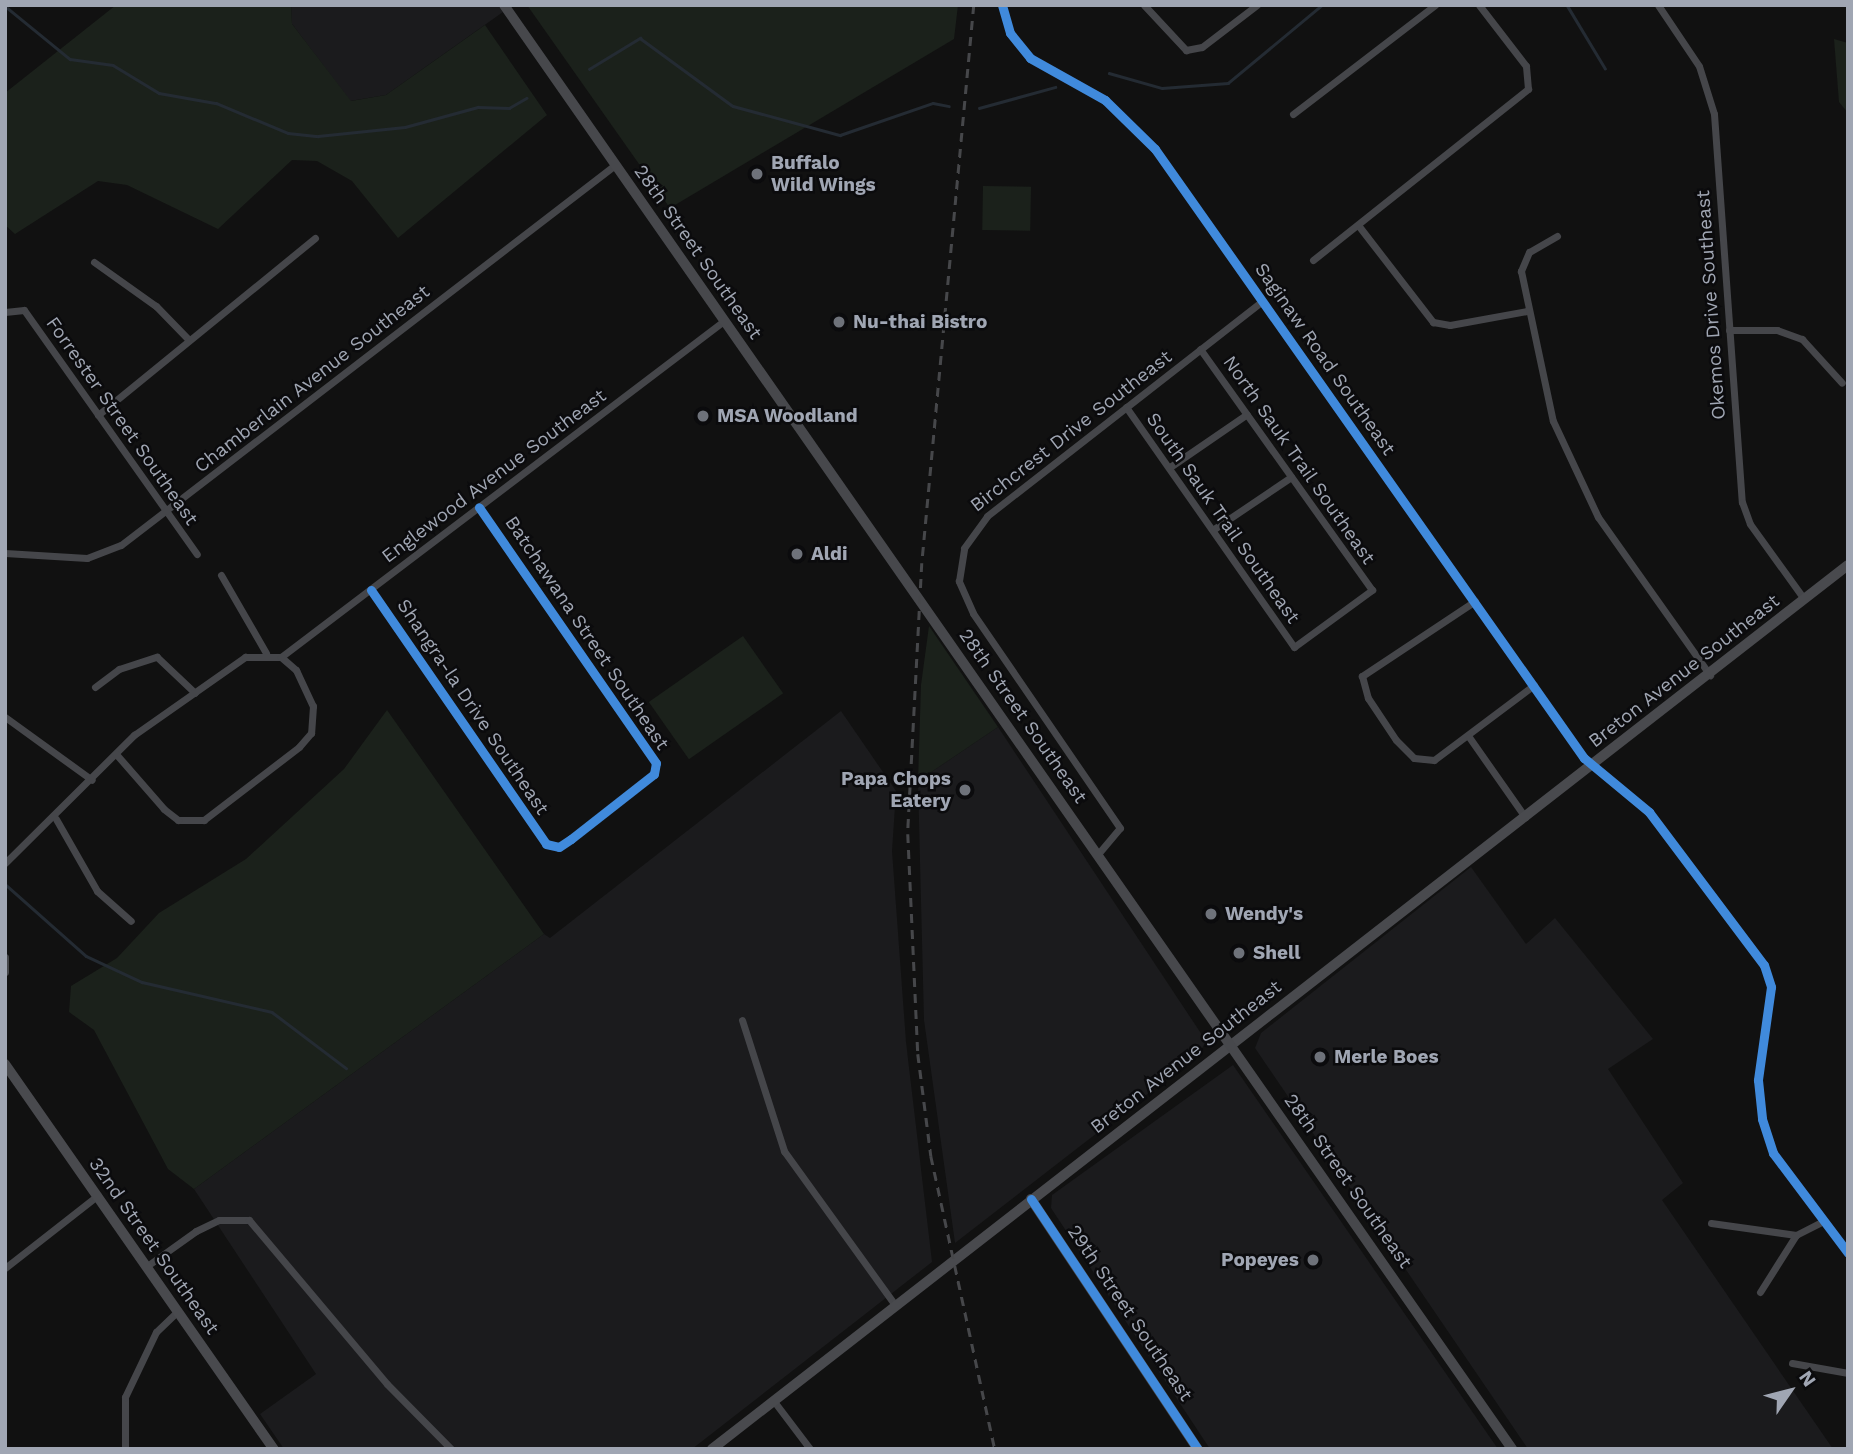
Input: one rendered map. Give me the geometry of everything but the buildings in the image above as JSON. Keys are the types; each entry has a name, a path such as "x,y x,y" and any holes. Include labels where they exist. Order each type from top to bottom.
{"main road":[{"name":"28th Street Southeast","path":"503,5 1231,1043 1512,1449"},
{"name":"Breton Avenue Southeast","path":"712,1449 1848,565"},
{"name":"32nd Street Southeast","path":"5,1063 274,1449"},
{"name":"29th Street Southeast","path":"1031,1199 1198,1449"}],"street":[{"name":"Saginaw Road Southeast","path":"1002,5 1010,33 1030,58 1105,100 1149,141 1592,766 1649,812 1764,965 1771,987 1758,1080 1762,1119 1773,1153 1848,1253"},
{"path":"1144,5 1186,50 1202,47 1256,5"},
{"path":"1293,114 1435,5"},
{"path":"1313,260 1528,89 1526,66 1479,5"},
{"name":"Okemos Drive Southeast","path":"1658,5 1699,66 1714,114 1742,502 1750,524 1804,599"},
{"name":"Chamberlain Avenue Southeast","path":"5,553 87,558 121,545 615,165"},
{"path":"1358,225 1433,322 1450,325 1527,311"},
{"path":"1558,236 1523,260 1527,311 1549,408 1580,486 1710,675"},
{"path":"98,415 188,339 315,239"},
{"path":"94,262 156,306 188,339"},
{"name":"Birchcrest Drive Southeast","path":"1098,854 1121,828 973,613 959,570 977,526 1262,301"},
{"name":"Forrester Street Southeast","path":"5,313 19,307 197,554"},
{"name":"Englewood Avenue Southeast","path":"281,657 725,320"},
{"path":"1729,330 1777,330 1802,339 1842,383"},
{"name":"North Sauk Trail Southeast","path":"1200,349 1371,590 1294,647"},
{"name":"South Sauk Trail Southeast","path":"1126,407 1294,647"},
{"path":"1170,467 1247,414"},
{"path":"1213,529 1290,477"},
{"name":"Batchawana Street Southeast","path":"479,507 652,755 655,769 647,779 571,839 559,847 546,844"},
{"path":"221,575 265,653"},
{"name":"Shangra-la Drive Southeast","path":"371,590 546,844"},
{"path":"1475,601 1362,676 1363,690 1404,751 1425,762 1469,737 1534,685"},
{"path":"7,860 56,819 116,754 245,657 265,653 281,657 307,689 311,733 204,820 178,820 164,809 116,754"},
{"path":"95,687 119,669 157,657 195,692"},
{"path":"5,717 92,780"},
{"path":"1469,737 1525,817"},
{"path":"56,819 97,891 131,920"},
{"path":"5,957 5,972"},
{"path":"742,1020 784,1150 895,1305"},
{"path":"5,1268 98,1195"},
{"path":"147,1266 196,1231 219,1220 249,1220 387,1384 451,1449"},
{"path":"1760,1292 1796,1236 1823,1221"},
{"path":"1711,1223 1796,1236"},
{"path":"125,1449 125,1397 156,1332 178,1311"},
{"path":"1792,1363 1848,1373"},
{"path":"773,1400 810,1449"}],"shaded area":[{"path":"116,5 291,5 292,24 351,101 386,95 485,25 547,115 398,238 352,181 317,161 292,160 218,229 127,185 98,181 15,234 5,225 5,93"},
{"path":"291,5 498,5 503,12 386,95 350,101 292,24"},
{"path":"527,5 958,5 954,39 670,208"},
{"path":"1834,39 1848,43 1848,113 1839,102"},
{"path":"983,186 1031,187 1030,231 982,230"},
{"path":"929,626 998,727 918,781 921,685"},
{"path":"743,636 783,693 689,759 649,702"},
{"path":"387,710 544,934 194,1189 168,1169 94,1030 69,1012 71,986 117,958 159,913 246,859 344,769"},
{"path":"841,711 896,791 892,851 906,1042 932,1262 692,1449 284,1449 260,1414 316,1374 194,1189 544,934 550,938"},
{"path":"998,727 1206,1041 1199,1054 955,1243 924,1020 918,781"},
{"path":"1471,867 1526,944 1555,918 1653,1039 1608,1069 1683,1183 1662,1200 1833,1449 1528,1449 1255,1048 1261,1033"},
{"path":"1233,1065 1498,1449 1210,1449 1051,1208 1052,1195"}],"waterway":[{"path":"1109,73 1162,88 1228,83 1322,5"},
{"path":"1567,5 1605,68"},
{"path":"5,6 70,59 113,65 159,93 216,103 288,133 318,136 405,127 478,107 509,108 526,98"},
{"path":"589,69 640,38 733,106 840,135 933,103 949,106"},
{"path":"979,108 1055,87"},
{"path":"5,884 86,956 142,982 272,1012 346,1068"}],"railway":[{"path":"974,5 922,563 908,834 918,1054 931,1156 995,1449"}],"cycle path":[{"path":"1002,5 1010,33 1030,58 1105,100 1155,149 1584,758 1649,812 1764,965 1771,987 1758,1080 1762,1119 1773,1153 1848,1253"},
{"path":"371,590 546,844 559,847 571,839 654,774 656,763 479,507"},
{"path":"1031,1199 1198,1449"}],"place":[{"name":"Buffalo Wild Wings","path":"757,174"},
{"name":"Nu-thai Bistro","path":"839,322"},
{"name":"MSA Woodland","path":"703,416"},
{"name":"Aldi","path":"797,554"},
{"name":"Papa Chops Eatery","path":"965,790"},
{"name":"Wendy's","path":"1211,914"},
{"name":"Shell","path":"1239,953"},
{"name":"Merle Boes","path":"1320,1057"},
{"name":"Popeyes","path":"1313,1260"}]}
